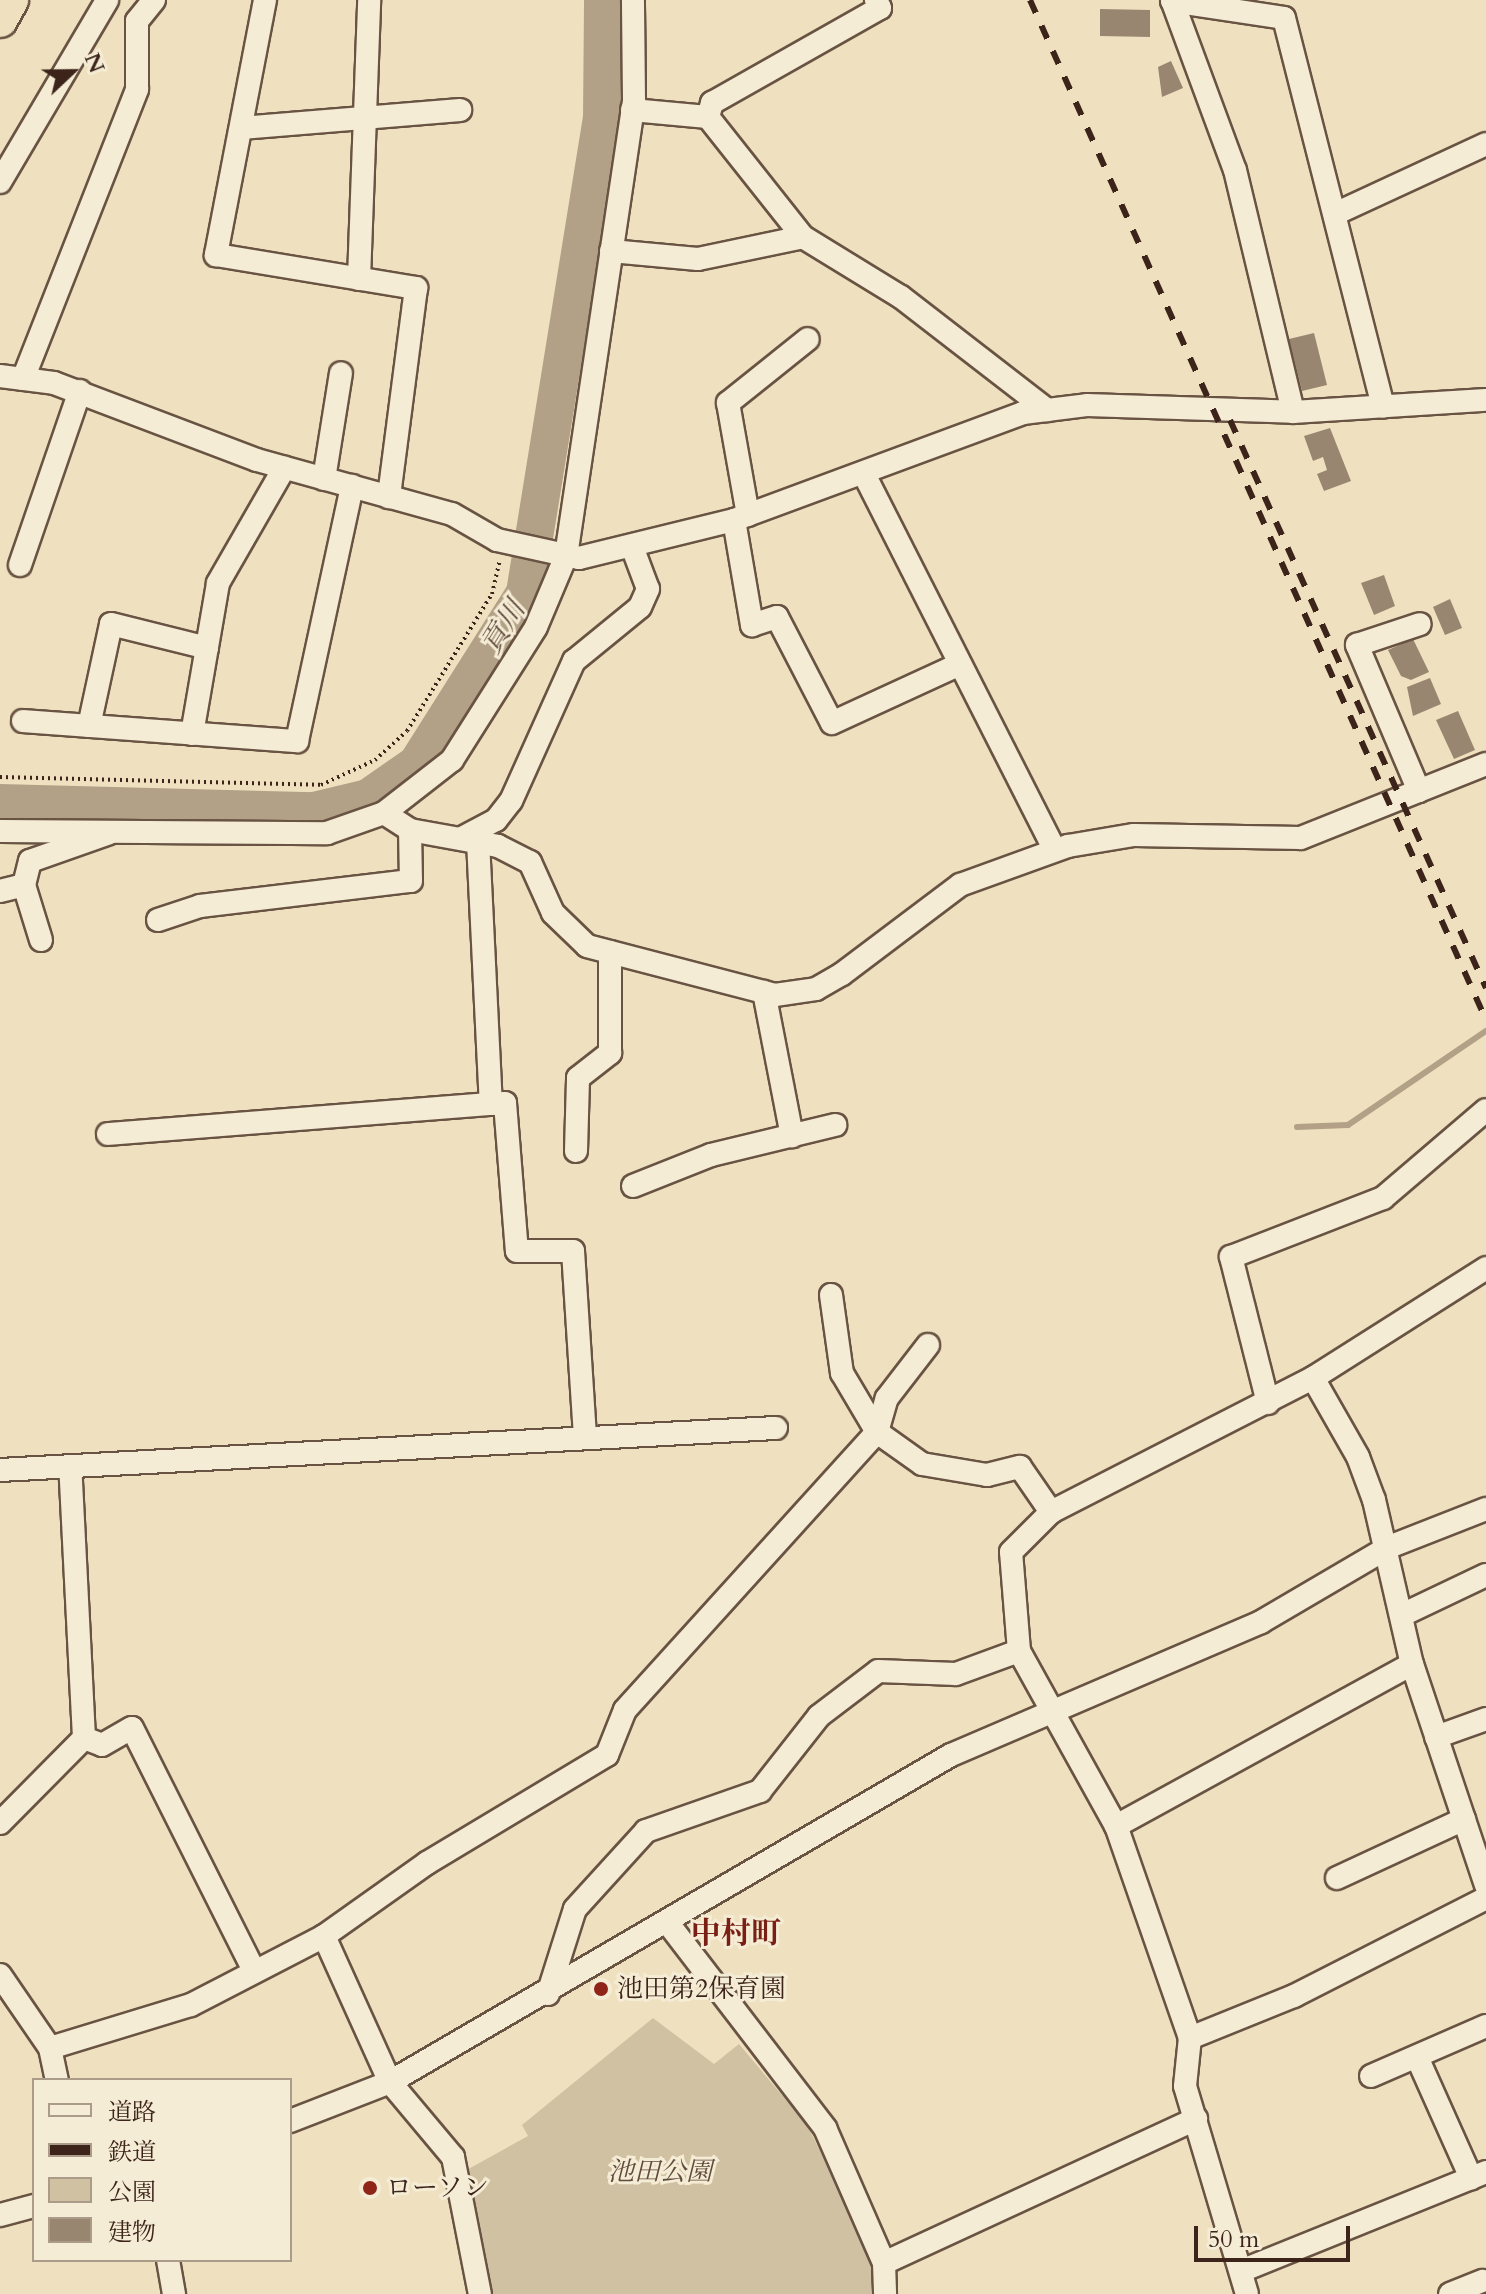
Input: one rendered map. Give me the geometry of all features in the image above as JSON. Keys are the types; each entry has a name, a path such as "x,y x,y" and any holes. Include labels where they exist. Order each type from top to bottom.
{"highway":[{"path":"0,20 11,0"}],"street":[{"path":"0,182 107,0"},
{"path":"23,379 137,89 137,21 154,0"},
{"path":"265,0 216,255 416,288 389,497"},
{"path":"359,279 369,0"},
{"path":"0,831 119,829 327,833 384,813 452,760 497,698 561,555 632,110 633,0"},
{"path":"708,117 712,103 880,8 876,0"},
{"path":"1293,412 1235,170 1172,0 1284,18 1337,213 1383,407"},
{"path":"241,128 365,114 460,110"},
{"path":"632,110 708,117 803,237 901,297 1047,410"},
{"path":"1337,213 1486,144"},
{"path":"611,251 698,259 803,237"},
{"path":"808,339 728,403 752,625 777,617 832,723 956,666"},
{"path":"324,479 341,373"},
{"path":"0,376 80,391 284,468 389,497 521,546 561,555 633,549 741,517 865,476 972,429 1047,410 1211,405 1293,412 1486,400"},
{"path":"20,565 80,391"},
{"path":"192,734 218,583 284,468"},
{"path":"865,476 956,666 1055,850"},
{"path":"23,721 297,741 352,486"},
{"path":"470,840 496,820 511,801 574,661 640,607 648,589 633,549"},
{"path":"89,726 111,624 207,648"},
{"path":"1419,791 1357,645 1420,624"},
{"path":"384,813 410,830 470,840 530,862 565,929 610,952 764,992 816,989 960,885 1055,850 1134,835 1301,838 1486,764"},
{"path":"41,940 24,885 30,861 119,829"},
{"path":"158,920 200,906 411,881 410,830"},
{"path":"470,840 491,1104"},
{"path":"0,891 24,885"},
{"path":"576,1151 578,1078 610,1053 610,952"},
{"path":"764,992 792,1136"},
{"path":"108,1134 505,1103 517,1251 573,1251 585,1438"},
{"path":"1268,1403 1231,1257 1383,1198 1486,1110"},
{"path":"633,1186 711,1155 835,1125"},
{"path":"1247,2294 1185,2086 1190,2038 1116,1826 1050,1713 1019,1651 1011,1552 1051,1512 1313,1378 1486,1268"},
{"path":"831,1295 842,1373 877,1432 922,1464 987,1475 1020,1467 1051,1512"},
{"path":"50,2048 191,2005 324,1936 427,1863 607,1755 625,1710 877,1432 887,1398 928,1345"},
{"path":"1313,1378 1358,1457 1389,1547 1412,1664 1486,1885"},
{"path":"0,1470 776,1428"},
{"path":"0,1823 84,1738 70,1466"},
{"path":"292,2120 390,2082 548,1994 951,1755 1261,1622 1389,1547 1486,1509"},
{"path":"1402,1615 1486,1575"},
{"path":"548,1994 575,1909 608,1865 646,1831 760,1791 819,1716 878,1671 956,1674 1019,1651"},
{"path":"1116,1826 1412,1664"},
{"path":"1436,1737 1486,1719"},
{"path":"84,1738 102,1745 132,1728 254,1971"},
{"path":"1337,1878 1464,1819"},
{"path":"1190,2038 1294,1996 1486,1898"},
{"path":"667,1922 825,2128 884,2263 885,2294"},
{"path":"324,1936 390,2082 453,2157 480,2294"},
{"path":"0,1975 50,2048 57,2078"},
{"path":"1371,2076 1486,2026"},
{"path":"1241,2271 1478,2175 1417,2057"},
{"path":"884,2263 1196,2119"},
{"path":"0,2215 32,2207"},
{"path":"168,2262 174,2294"},
{"path":"1450,2294 1482,2281"}],"green space":[{"name":"池田公園","path":"653,2018 714,2064 739,2044 807,2125 877,2265 877,2294 487,2294 485,2250 463,2172 528,2136 522,2125"}],"building":[{"path":"1100,9 1150,10 1150,37 1100,36"},
{"path":"1171,61 1183,88 1162,97 1158,67"},
{"path":"1314,333 1327,385 1302,391 1289,339"},
{"path":"1330,428 1351,481 1324,491 1317,474 1327,470 1323,457 1313,461 1304,436"},
{"path":"1384,575 1395,606 1374,615 1361,583"},
{"path":"1450,599 1462,628 1445,635 1433,607"},
{"path":"1413,639 1429,672 1411,680 1401,676 1388,650"},
{"path":"1430,678 1441,704 1413,716 1407,687"},
{"path":"1458,711 1475,750 1454,759 1436,720"}],"waterway":[{"name":"貢川","path":"0,803 314,811 368,798 417,764 525,593 602,119 603,0"},
{"path":"1297,1127 1348,1125 1486,1031"}],"railway":[{"path":"1030,0 1486,1020"},
{"path":"1230,420 1486,988"}],"place":[{"name":"池田第2保育園","path":"601,1989"},
{"name":"ローソン","path":"370,2188"}],"district":[{"name":"中村町","path":"736,1934"}]}
